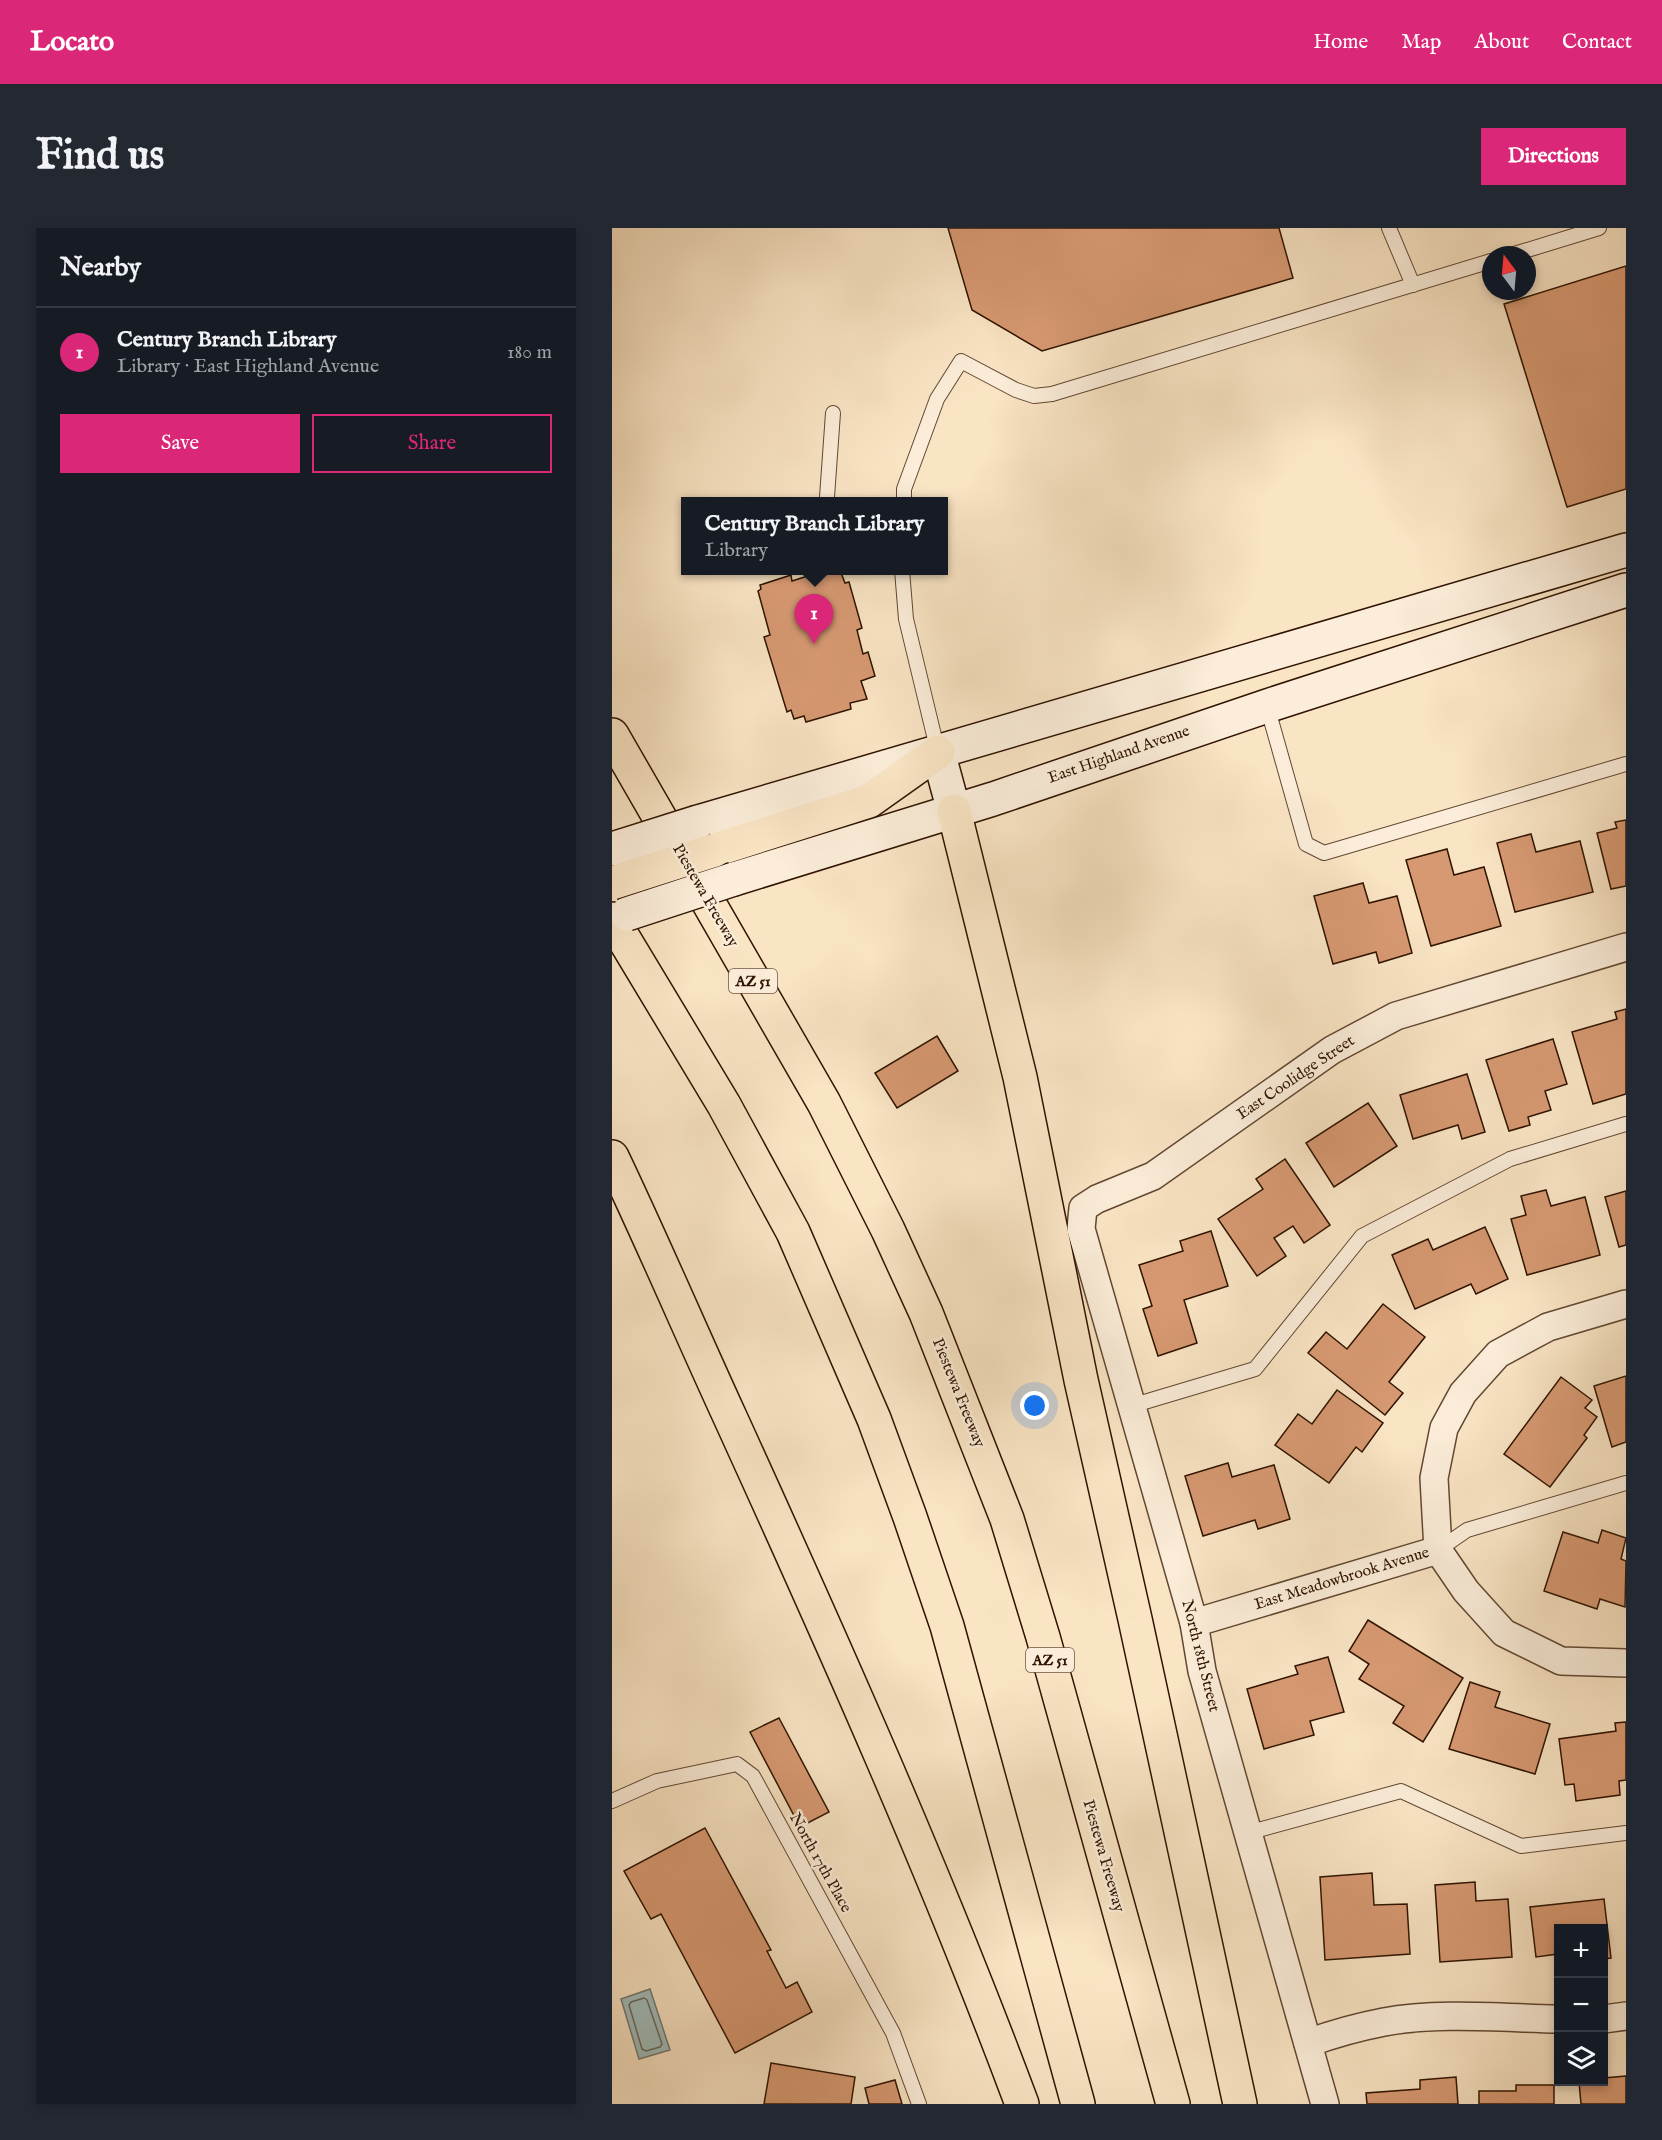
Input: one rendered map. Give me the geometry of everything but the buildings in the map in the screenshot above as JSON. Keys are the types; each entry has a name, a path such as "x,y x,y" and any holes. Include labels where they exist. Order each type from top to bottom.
{"highway":[{"name":"Piestewa Freeway","path":"612,735 824,1103 888,1230 926,1313 1014,1540 1173,2104"},
{"path":"612,883 868,801 938,752"},
{"path":"954,811 1020,1077 1081,1380 1240,2104"},
{"path":"612,919 724,1105 793,1232 874,1419 947,1626 1078,2104"},
{"path":"612,1157 864,1718 936,1888 1022,2104"}],"main road":[{"path":"612,849 1291,646 1626,550"},
{"name":"East Highland Avenue","path":"612,919 954,811 1267,706 1626,590"},
{"path":"938,752 954,811"}],"street":[{"name":"East Coolidge Street","path":"1083,1208 1097,1199 1153,1176 1332,1050 1396,1016 1626,947"},
{"name":"North 18th Street","path":"1083,1208 1081,1229 1194,1623 1202,1671 1325,2104"},
{"path":"1438,1550 1434,1478 1444,1428 1463,1393 1498,1354 1548,1327 1626,1304"},
{"name":"East Meadowbrook Avenue","path":"1194,1623 1438,1550 1466,1591 1504,1632 1561,1661 1626,1663"},
{"path":"1608,2018 1626,2016"},
{"path":"1308,2043 1336,2033 1385,2022 1431,2018 1554,2019"}],"lane":[{"path":"1389,228 1413,285"},
{"path":"1536,247 1599,228"},
{"path":"904,497 904,489 937,399 960,361 1016,390 1034,396 1052,394 1482,264"},
{"path":"827,497 833,413"},
{"path":"902,575 906,619 938,752"},
{"path":"1267,706 1306,844 1324,853 1626,764"},
{"path":"1131,1406 1255,1369 1362,1236 1510,1159 1626,1124"},
{"path":"1438,1550 1467,1530 1626,1484"},
{"name":"North 17th Place","path":"612,1801 657,1781 737,1764 753,1776 893,2033 919,2104"},
{"path":"1247,1833 1401,1791 1521,1846 1626,1833"}],"water":[{"path":"650,1989 670,2050 639,2059 621,1999"}],"place":[{"name":"Century Branch Library","path":"814,644"}]}
